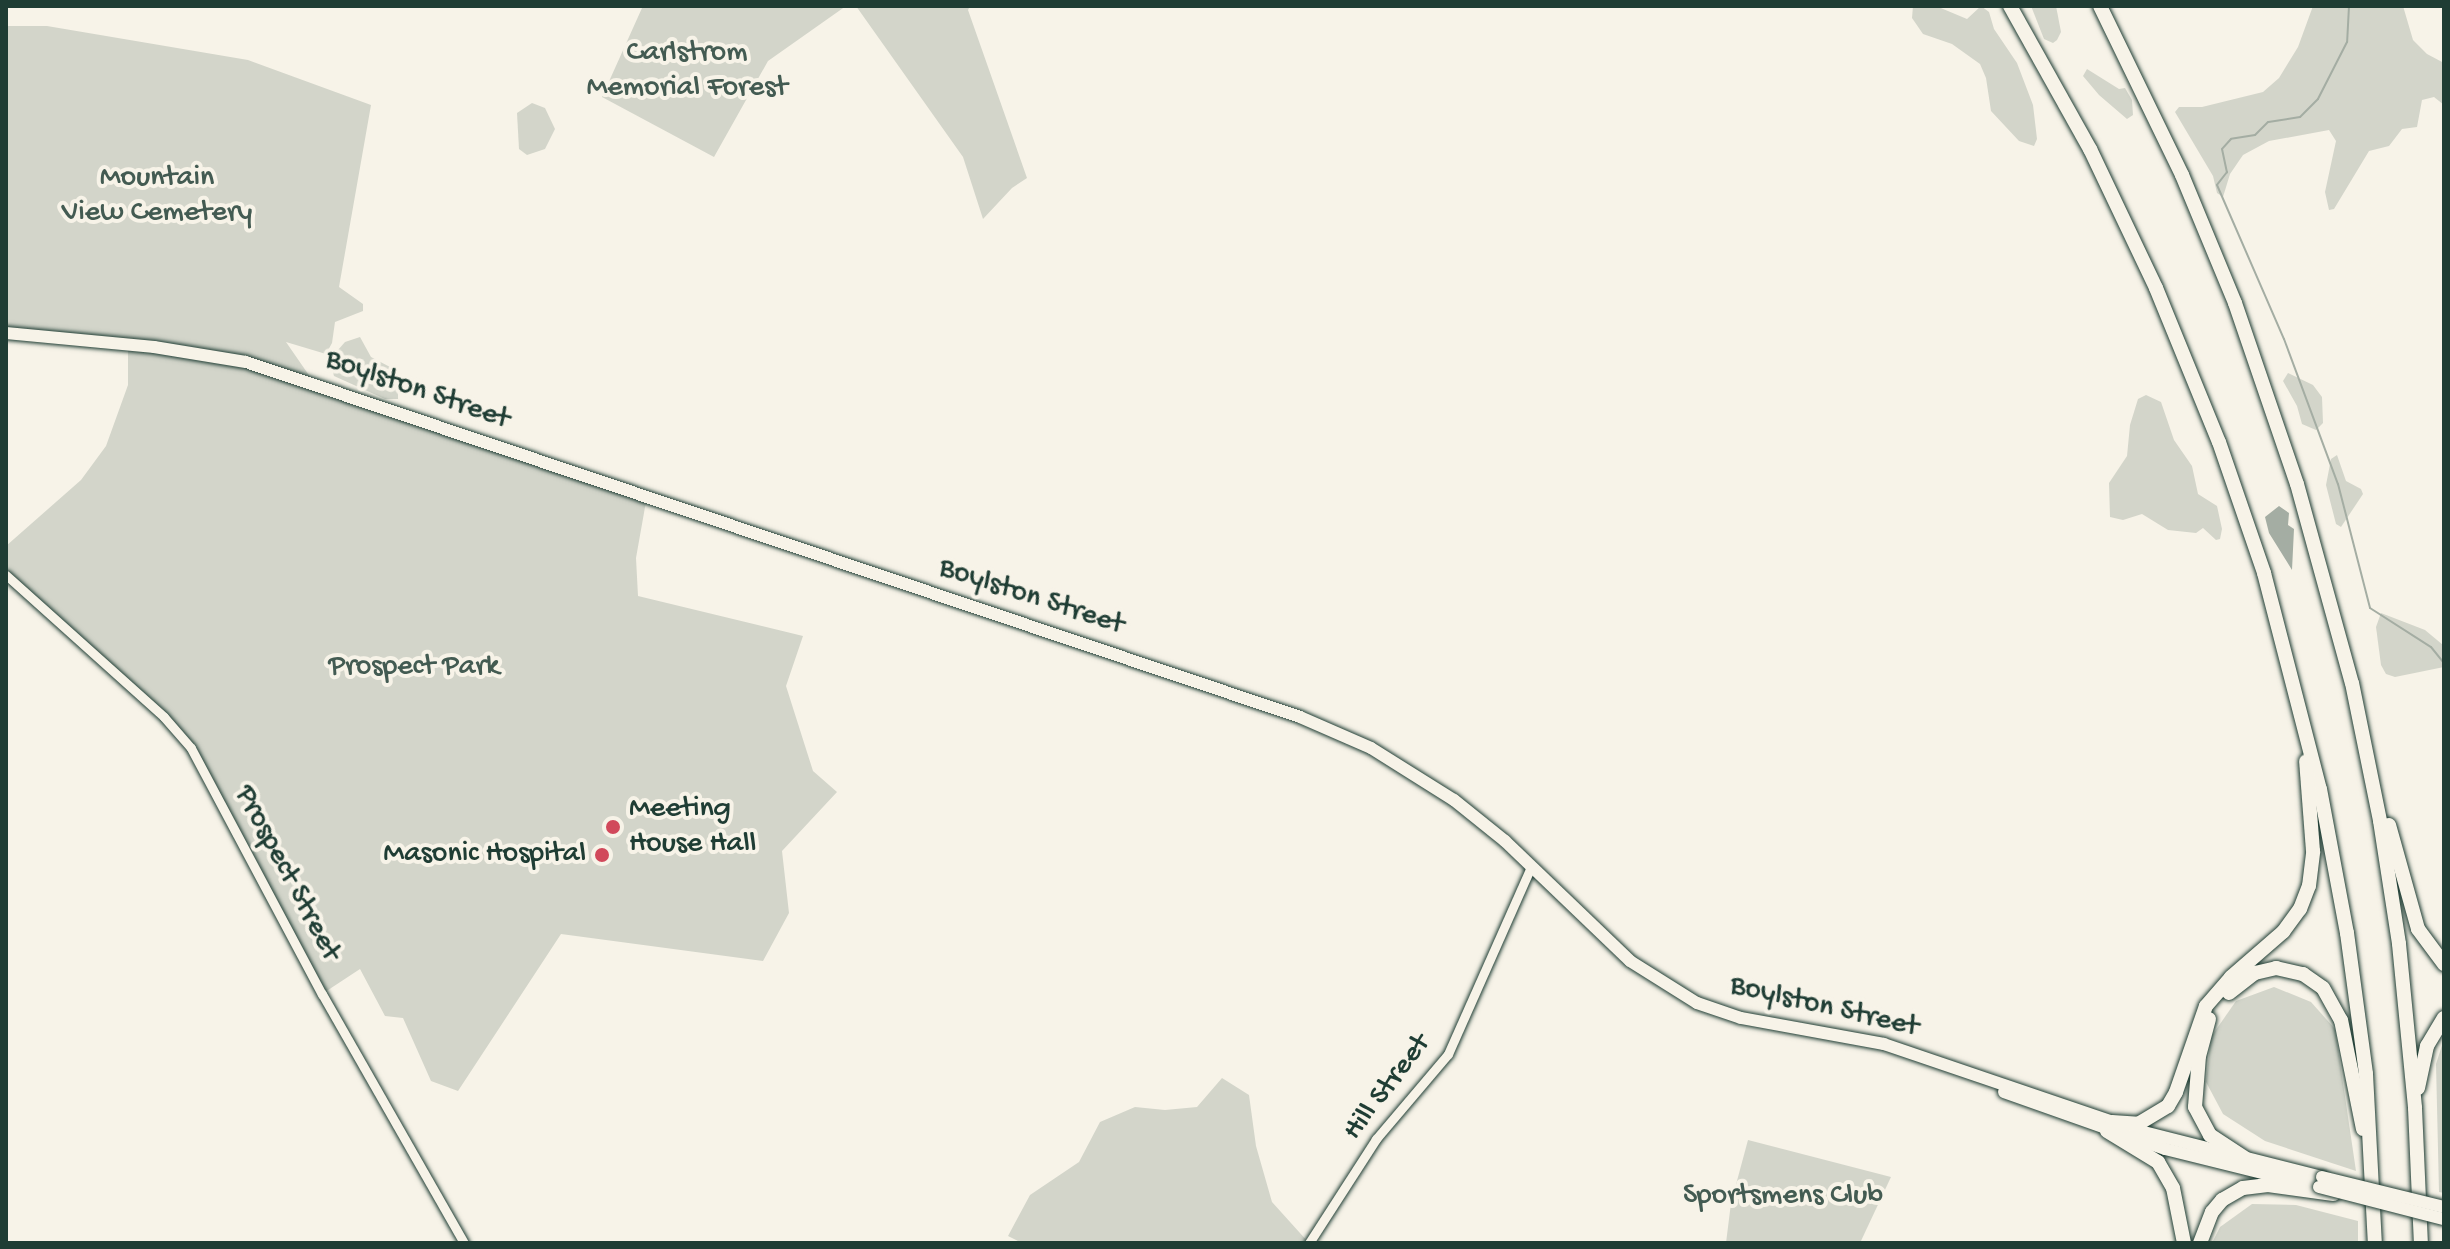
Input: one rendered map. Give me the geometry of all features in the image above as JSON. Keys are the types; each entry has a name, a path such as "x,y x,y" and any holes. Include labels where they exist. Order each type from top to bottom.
{"highway":[{"path":"2010,6 2113,196 2193,374 2252,535 2299,701 2326,817 2347,933 2366,1074 2374,1243"},
{"path":"2100,6 2187,187 2256,360 2312,532 2413,915 2424,939 2444,964"},
{"path":"2110,1126 2133,1126 2151,1119 2168,1106 2176,1092 2206,1006 2231,977 2283,932 2304,901 2313,851 2299,701"},
{"path":"2361,723 2392,896 2415,1108 2423,1243"},
{"path":"2245,1158 2210,1135 2197,1114 2194,1097 2200,1047 2210,1017 2233,988 2255,973 2284,968 2317,983 2337,1009 2373,1178"},
{"path":"2415,1108 2423,1058 2434,1030 2444,1018"},
{"path":"2110,1126 2158,1162 2173,1188 2184,1243"},
{"path":"2200,1243 2212,1212 2236,1190 2268,1185 2319,1185 2350,1195"}],"main road":[{"name":"Boylston Street","path":"6,333 154,347 246,362 1292,714 1366,745 1416,774 1471,813 1634,964 1697,1003 1741,1018 1879,1043 1961,1072 2025,1101 2319,1185 2444,1207"},
{"name":"Boylston Street","path":"2110,1126 2245,1158 2319,1185"},
{"path":"2350,1195 2444,1219"}],"street":[{"name":"Prospect Street","path":"6,575 164,717 191,748 322,994 464,1243"},
{"name":"Hill Street","path":"1309,1243 1376,1139 1448,1054 1531,867"}],"green space":[{"name":"Carlstrom Memorial Forest","path":"638,6 846,6 768,61 714,157 602,97 642,8"},
{"name":"Carlstrom Memorial Forest","path":"856,6 970,6 968,10 1027,178 1012,188 983,219 963,157"},
{"path":"1913,6 1936,6 1967,19 1981,6 1989,12 1994,29 2017,63 2033,105 2037,139 2034,146 2019,141 1991,111 1986,78 1980,64 1952,44 1923,34 1912,18"},
{"path":"2031,6 2056,6 2061,32 2053,43 2044,39"},
{"path":"2313,6 2403,6 2413,40 2427,54 2444,63 2444,105 2434,97 2422,100 2417,127 2402,129 2389,146 2369,151 2334,209 2329,210 2325,192 2336,141 2329,130 2269,141 2243,155 2230,174 2223,197 2217,193 2213,176 2175,112 2179,107 2202,107 2263,92 2279,78 2298,47"},
{"name":"Prospect Park","path":"6,26 47,26 248,60 371,105 339,287 363,304 363,311 335,322 332,343 326,354 286,342 315,384 647,496 636,558 638,596 803,636 786,686 813,771 837,792 782,851 789,913 763,961 561,934 458,1091 431,1081 403,1018 385,1016 360,969 322,994 191,748 6,575 6,546 81,480 106,446 128,385 128,345 6,333"},
{"path":"2087,69 2119,89 2125,88 2132,100 2133,115 2127,119 2099,95 2083,76"},
{"path":"532,103 545,108 555,129 545,149 527,155 519,149 517,113"},
{"path":"360,337 371,357 390,367 398,387 398,399 385,399 334,376 332,369 338,350 345,342"},
{"path":"2288,373 2313,385 2322,397 2323,423 2316,430 2302,424 2297,406 2283,381"},
{"path":"2146,395 2161,402 2174,440 2192,466 2198,494 2217,506 2222,529 2220,539 2216,540 2203,528 2196,533 2168,530 2142,514 2123,520 2110,517 2109,483 2127,456 2130,425 2138,399"},
{"path":"2337,455 2346,481 2361,489 2363,494 2341,527 2336,524 2326,485 2331,459"},
{"path":"2381,613 2425,630 2443,645 2444,667 2395,677 2386,674 2381,665 2376,627"},
{"path":"2274,987 2311,1002 2335,1029 2356,1171 2265,1141 2223,1114 2206,1082 2211,1037 2236,1001"},
{"path":"2444,1039 2444,1193 2439,1192 2436,1064"},
{"path":"1222,1078 1249,1095 1256,1146 1272,1202 1309,1243 1022,1243 1008,1236 1030,1195 1079,1162 1100,1122 1135,1107 1165,1110 1197,1107"},
{"name":"Sportsmens Club","path":"1748,1140 1891,1177 1860,1243 1726,1243 1731,1203"},
{"path":"2252,1204 2296,1205 2358,1221 2358,1243 2212,1243 2220,1227"}],"shaded area":[{"path":"2279,506 2289,513 2288,525 2294,529 2292,570 2269,533 2265,517"}],"waterway":[{"path":"2349,6 2347,42 2318,99 2300,117 2268,122 2255,135 2231,139 2222,149 2227,172 2217,185 2284,339 2338,484 2370,608 2431,647 2444,663"}],"place":[{"name":"Meeting House Hall","path":"613,827"},
{"name":"Masonic Hospital","path":"602,855"}],"park label":[{"name":"Mountain View Cemetery","path":"157,196"}]}
